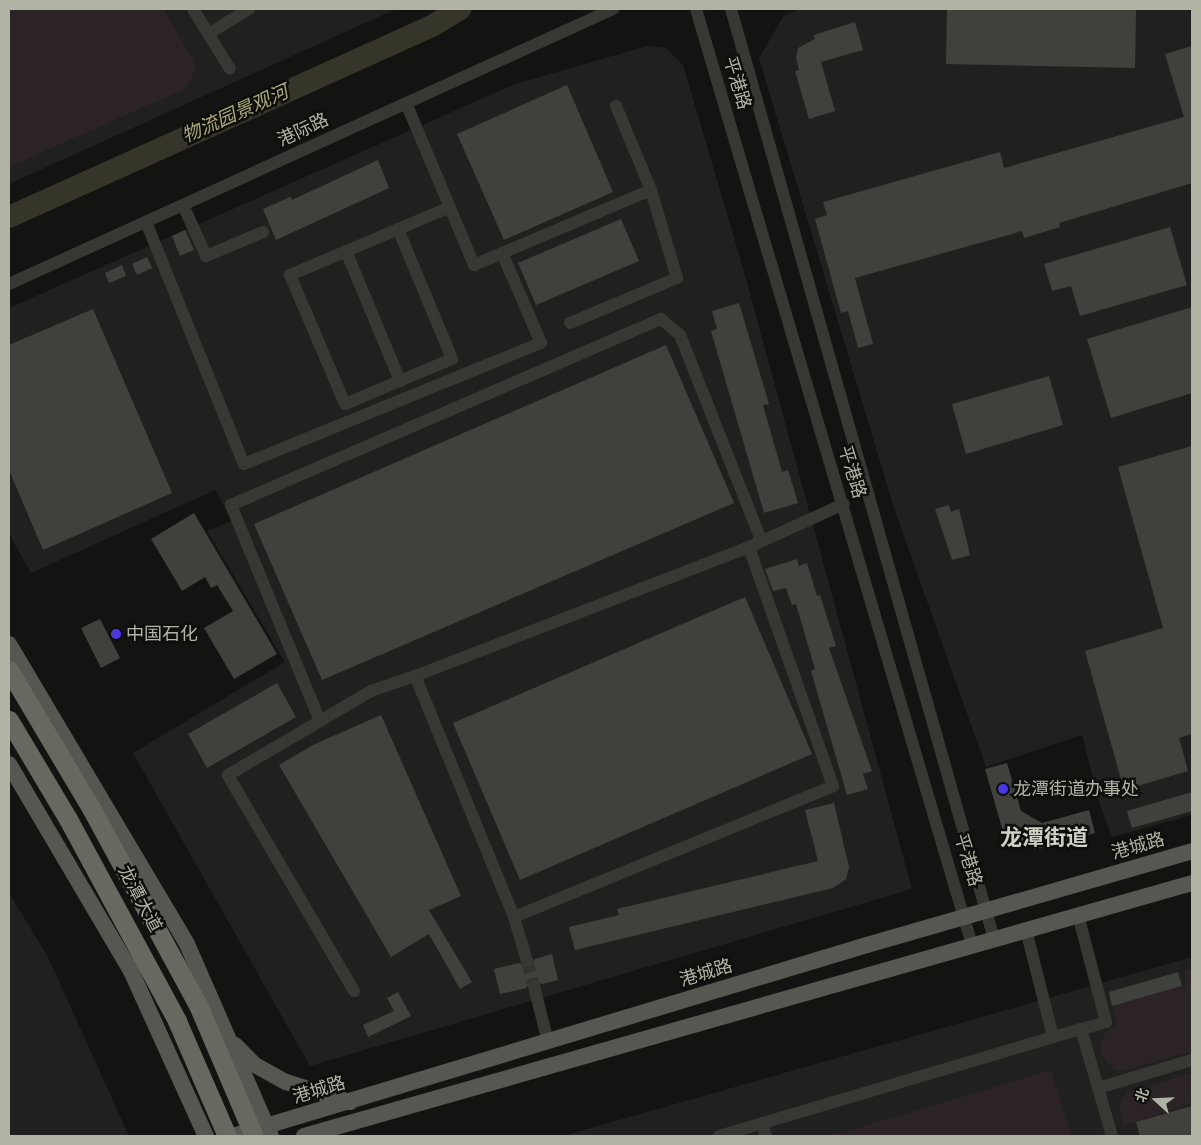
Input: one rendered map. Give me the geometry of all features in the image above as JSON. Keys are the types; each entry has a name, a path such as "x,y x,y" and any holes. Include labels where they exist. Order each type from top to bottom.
{"highway":[{"name":"龙潭大道","path":"9,670 91,808 198,1005 264,1133"},
{"name":"龙潭大道","path":"9,720 68,819 177,1021 227,1136"}],"main road":[{"path":"9,644 187,944 228,1038 264,1133"},
{"path":"9,764 131,971 206,1136"},
{"name":"港城路","path":"233,1136 264,1133 350,1102 966,916 1192,851"},
{"path":"304,1136 1192,883"},
{"path":"228,1038 255,1065 286,1082 350,1102"},
{"path":"349,1136 358,1121"}],"street":[{"path":"193,9 230,69"},
{"path":"208,34 249,9"},
{"name":"港际路","path":"9,284 613,9"},
{"name":"平港路","path":"696,9 966,916 972,945"},
{"name":"平港路","path":"731,9 988,910 994,939"},
{"path":"406,103 474,265 651,190"},
{"path":"570,324 677,278 651,190 616,106"},
{"path":"182,205 206,256 263,232"},
{"path":"398,229 452,359 345,404 290,275 346,251 398,229 450,207"},
{"path":"146,222 244,464 541,342 502,253"},
{"path":"346,251 400,381"},
{"path":"320,721 231,505 661,319 680,335 755,543 832,786 514,917"},
{"path":"354,991 228,774 371,692 755,543 844,504"},
{"path":"415,676 514,917 527,960"},
{"path":"719,1136 1106,1022 1078,915"},
{"path":"1026,930 1053,1038"},
{"path":"534,986 548,1042"},
{"path":"1081,1029 1112,1136"},
{"path":"1098,1088 1192,1060"},
{"path":"762,1123 766,1136"}],"shaded area":[{"path":"9,9 396,9 9,184"},
{"path":"9,9 163,9 193,60 195,71 187,88 9,167"},
{"path":"798,9 1192,9 1192,815 1112,837 1100,805 1082,735 986,767 894,508 759,58 783,17"},
{"path":"647,46 666,48 683,65 743,268 912,889 310,1066 133,753 285,662 207,531 232,521 215,490 31,573 9,533 9,308 515,84"},
{"path":"9,893 48,957 129,1136 9,1136"},
{"path":"1192,957 1192,1136 563,1136"},
{"path":"1192,969 1192,1051 1125,1070 1116,1070 1107,1063 1101,1054 1100,1043 1108,1029 1118,1026 1112,1006 1187,985 1184,972"},
{"path":"1051,1070 1072,1136 831,1136"},
{"path":"1192,1073 1192,1103 1123,1126 1119,1107 1127,1092"}],"building":[{"path":"947,9 1136,9 1135,68 946,64"},
{"path":"855,22 863,50 821,62 835,111 809,119 795,71 799,70 796,57 798,48 815,39 814,35"},
{"path":"1192,46 1192,183 1059,223 1060,227 1024,238 1022,231 855,278 873,344 858,348 848,311 841,313 815,219 827,215 823,202 1000,152 1004,168 1184,117 1165,54"},
{"path":"567,85 613,192 504,240 457,134"},
{"path":"378,160 389,188 276,240 263,209 290,197 292,200"},
{"path":"621,219 639,261 536,305 518,263"},
{"path":"1170,227 1187,285 1080,316 1071,286 1052,291 1044,264"},
{"path":"185,230 194,250 180,256 172,236"},
{"path":"147,257 152,268 137,275 132,264"},
{"path":"122,265 126,276 109,283 105,273"},
{"path":"739,303 769,404 763,405 782,472 788,470 798,503 764,513 711,331 717,329 712,311"},
{"path":"1192,307 1192,393 1111,418 1087,339"},
{"path":"93,309 172,493 43,550 9,470 9,345"},
{"path":"666,345 734,503 322,680 254,524"},
{"path":"1049,376 1063,425 966,454 952,404"},
{"path":"1192,446 1192,734 1179,738 1188,771 1124,790 1085,651 1163,628 1118,467"},
{"path":"949,505 951,512 959,509 970,555 952,560 935,509"},
{"path":"194,513 277,654 234,679 204,628 233,611 217,585 211,588 205,577 182,591 151,539"},
{"path":"797,559 799,566 807,563 817,596 820,595 836,646 829,648 872,771 863,774 868,789 847,795 811,671 815,669 796,604 792,605 786,588 773,591 765,569"},
{"path":"745,597 812,754 520,880 453,723"},
{"path":"100,619 120,658 101,668 81,628"},
{"path":"277,683 296,717 207,768 188,734"},
{"path":"381,715 461,896 429,910 472,982 460,989 429,934 391,957 279,765 313,745"},
{"name":"龙潭街道办事处","path":"1007,763 1021,811 1042,823 1089,810 1095,833 1034,850 1032,844 1021,846 1012,836 1004,835 985,769"},
{"path":"1192,792 1192,811 1132,828 1127,811"},
{"path":"834,803 849,867 846,879 833,888 575,950 569,927 619,915 617,909 818,861 805,810"},
{"path":"552,954 558,980 542,984 533,978 526,988 500,994 494,969 519,963 529,969 535,959"},
{"path":"1178,972 1182,986 1112,1006 1109,992"},
{"path":"398,992 411,1016 368,1037 363,1025 394,1011 387,998"},
{"path":"1192,1106 1192,1136 1140,1136 1136,1122"}],"waterway":[{"name":"物流园景观河","path":"9,217 432,26 460,9"}],"tunnel":[{"path":"527,961 534,986"}],"place":[{"name":"中国石化","path":"116,634"},
{"name":"龙潭街道办事处","path":"1003,789"}],"district":[{"name":"龙潭街道","path":"1044,838"}]}
